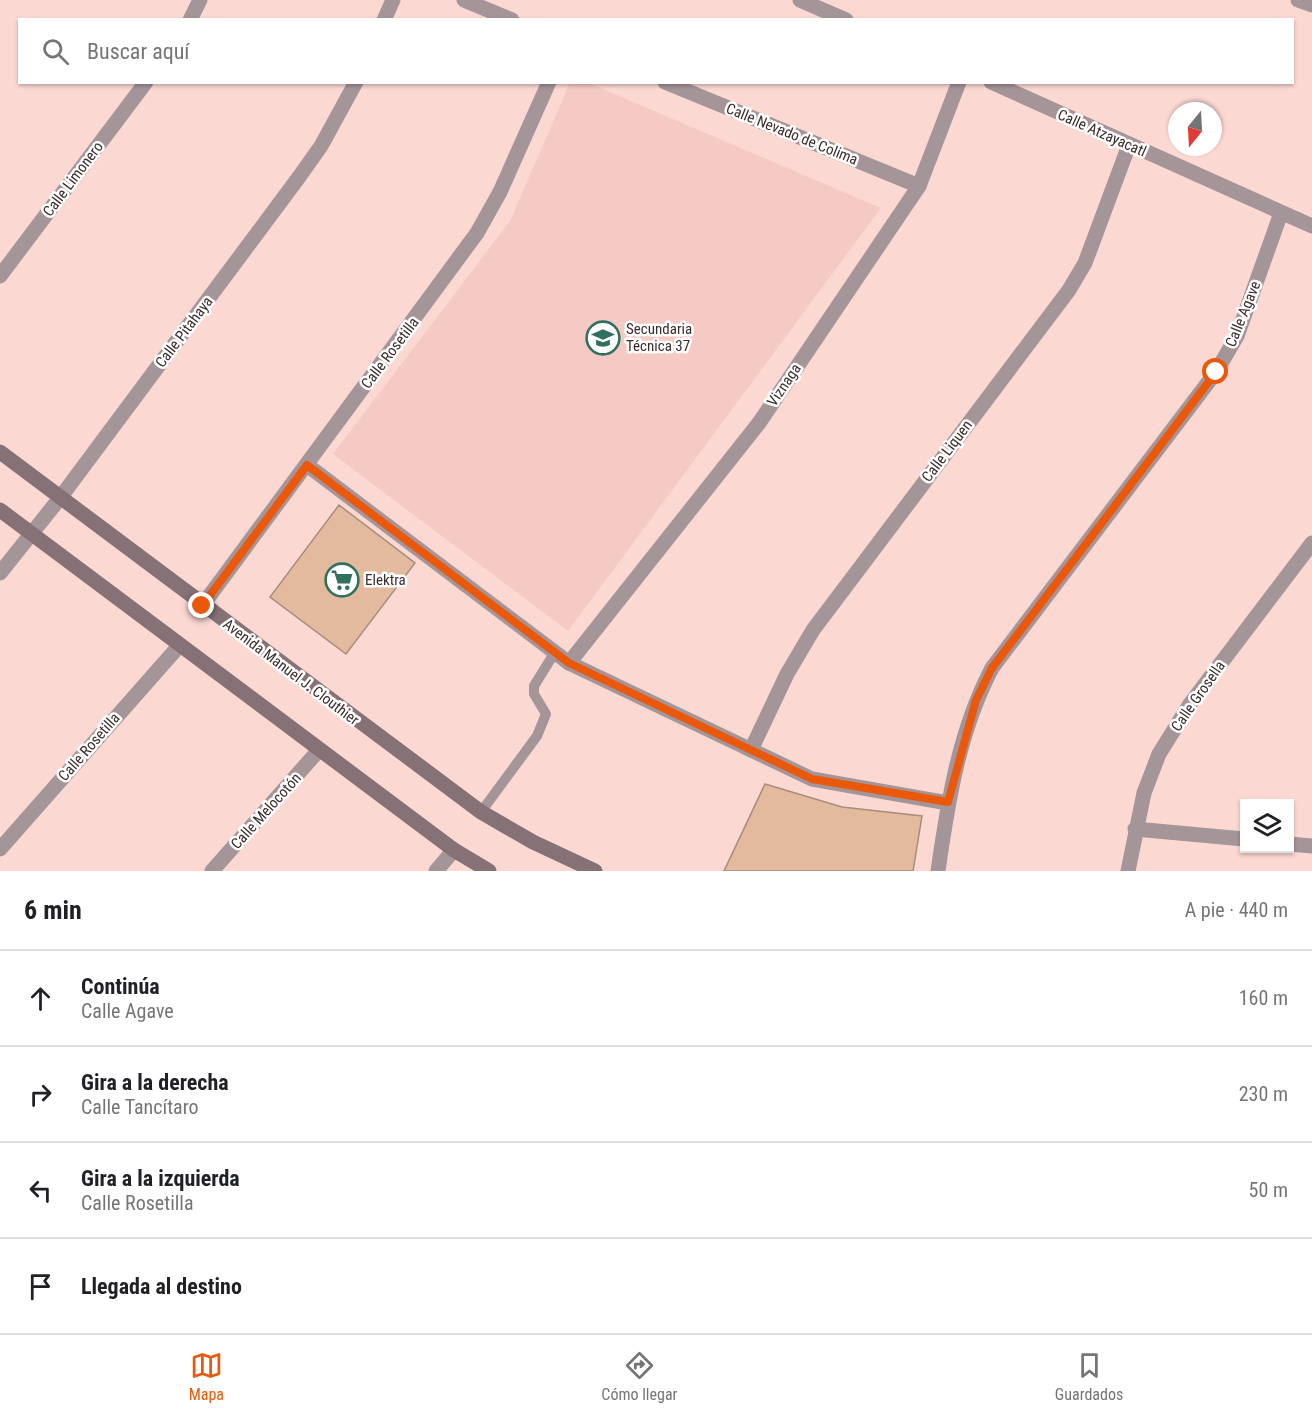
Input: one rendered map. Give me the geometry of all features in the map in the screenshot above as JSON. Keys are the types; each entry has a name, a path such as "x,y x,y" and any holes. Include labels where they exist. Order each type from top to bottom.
{"main road":[{"name":"Avenida Manuel J. Clouthier","path":"0,452 202,606 481,812 533,842 595,871"},
{"path":"0,510 454,850 489,871"}],"street":[{"path":"191,18 200,0"},
{"path":"385,18 393,0"},
{"path":"464,0 507,18"},
{"path":"800,0 841,18"},
{"path":"1298,0 1312,5"},
{"name":"Calle Limonero","path":"0,276 144,84"},
{"name":"Calle Pitahaya","path":"0,573 60,498 321,146 355,84"},
{"name":"Calle Rosetilla","path":"202,606 477,233 500,192 548,84"},
{"name":"Calle Nevado de Colima","path":"670,84 919,186"},
{"name":"Viznaga","path":"569,663 759,423 919,186 958,84"},
{"name":"Calle Atzayacatl","path":"995,84 1312,225"},
{"name":"Calle Liquen","path":"751,750 787,674 813,630 1069,290 1084,263 1129,145"},
{"name":"Calle Agave","path":"938,871 948,802 976,700 992,668 1216,372 1237,336 1281,213"},
{"path":"307,465 569,663 812,779 832,785 948,802"},
{"name":"Calle Grosella","path":"1128,871 1144,793 1159,754 1190,704 1312,543"},
{"name":"Calle Rosetilla","path":"0,849 179,646"},
{"name":"Calle Melocotón","path":"212,871 320,750"},
{"path":"1135,829 1240,840"},
{"path":"1294,844 1312,846"},
{"path":"436,871 454,850"}],"lane":[{"path":"481,812 537,736 546,714 534,694 534,686 555,652"}],"shaded area":[{"name":"Secundaria Técnica 37","path":"570,84 591,84 881,208 568,631 333,454 510,221"}],"building":[{"name":"Elektra","path":"339,505 415,563 346,654 270,597"},
{"path":"765,784 842,807 922,816 913,871 724,871"}],"place":[{"name":"Secundaria Técnica 37","path":"603,338"},
{"name":"Elektra","path":"342,580"}],"route":[{"path":"202,606 307,465 569,663 812,779 832,785 948,802 965,733 976,700 992,668 1216,372"}]}
